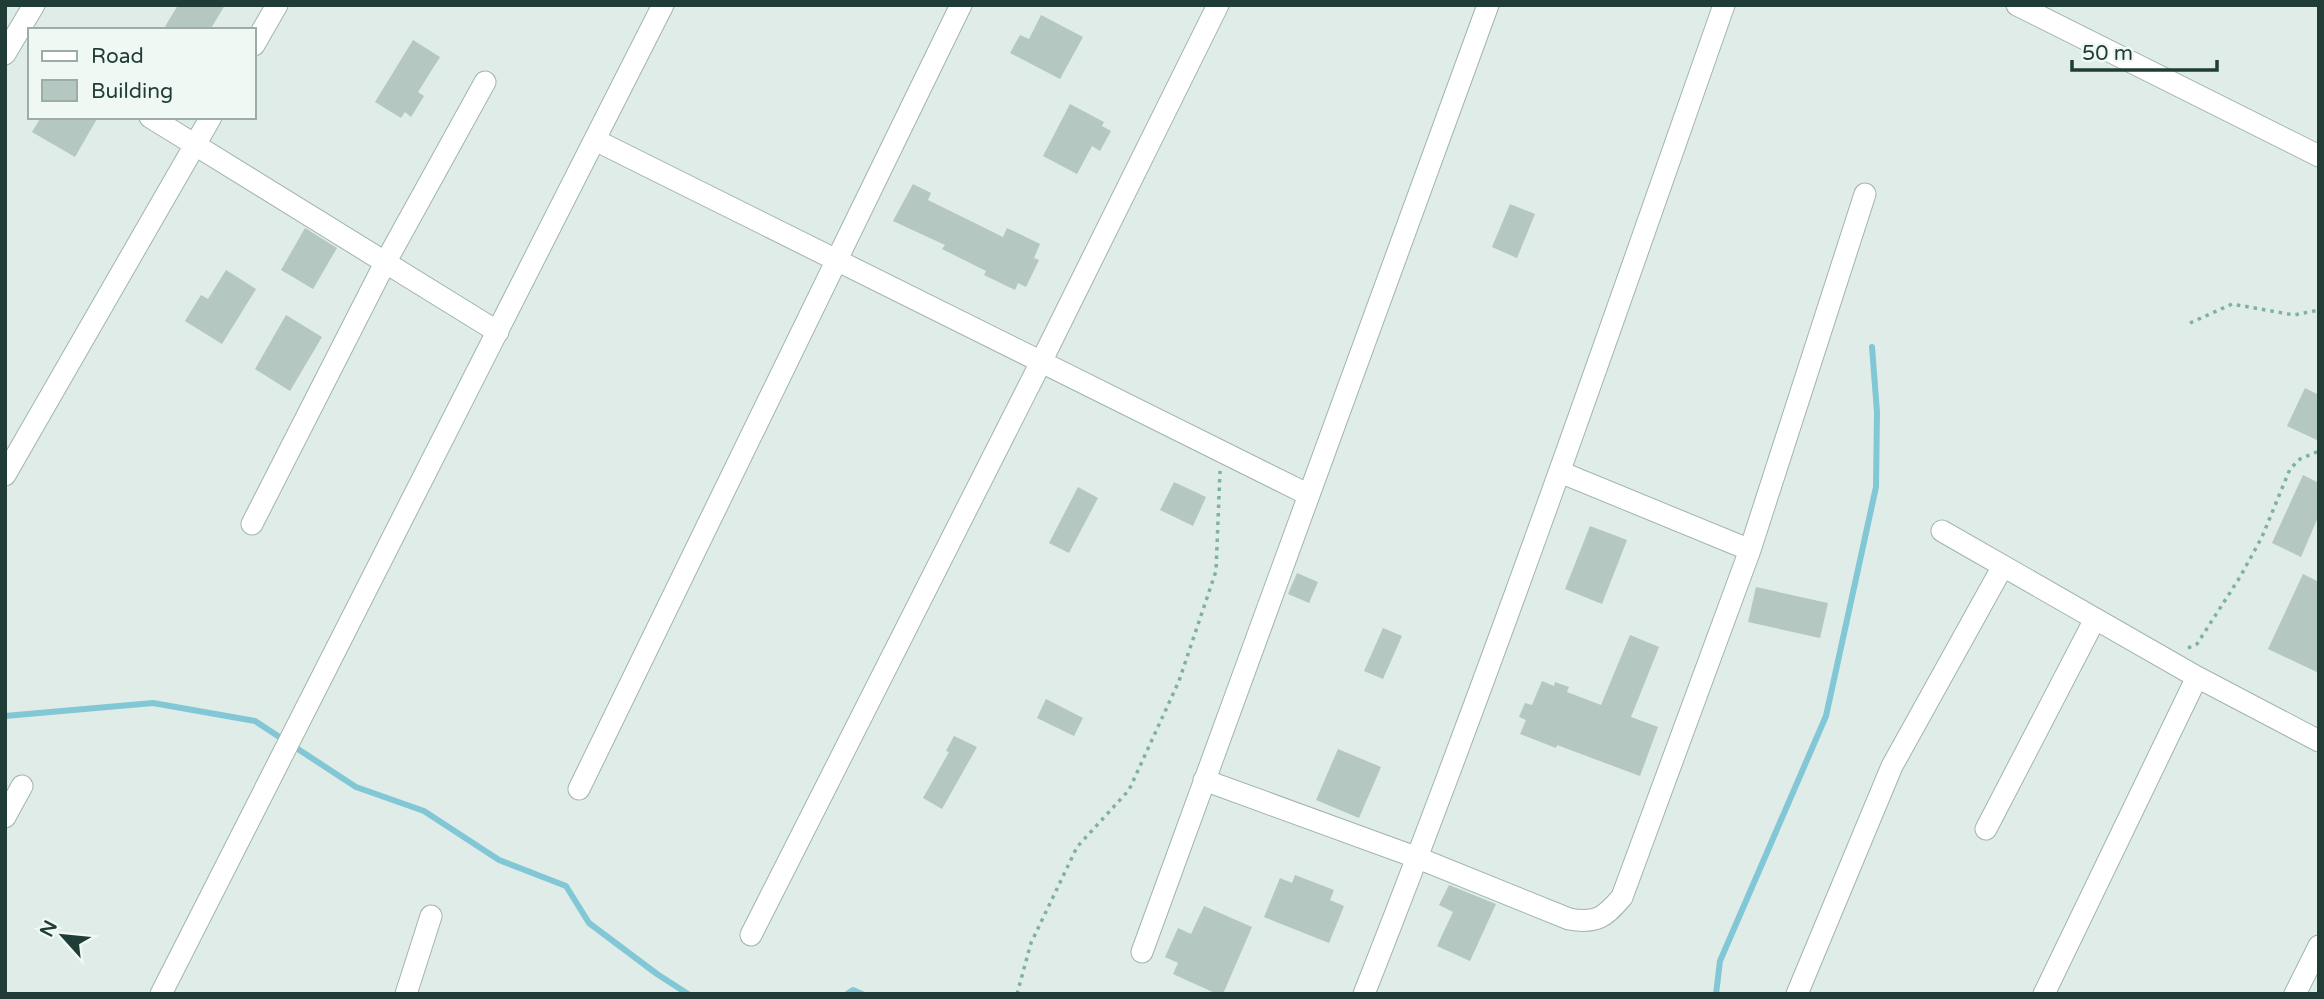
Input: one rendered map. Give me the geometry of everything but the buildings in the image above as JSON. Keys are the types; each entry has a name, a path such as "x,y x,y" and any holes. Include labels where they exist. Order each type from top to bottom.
{"street":[{"path":"17,45 34,5"},
{"path":"256,42 277,5"},
{"path":"161,994 663,5"},
{"path":"579,789 961,5"},
{"path":"751,935 1218,5"},
{"path":"1142,952 1488,5"},
{"path":"1364,994 1418,858 1560,472 1724,5"},
{"path":"2017,5 2319,156"},
{"path":"252,524 385,263 485,82"},
{"path":"153,119 498,332"},
{"path":"5,475 210,119"},
{"path":"595,140 1309,495"},
{"path":"1204,780 1418,858 1569,919 1599,919 1610,911 1622,897 1750,550 1865,194"},
{"path":"1560,472 1750,550"},
{"path":"1942,531 2197,677 2319,741"},
{"path":"1797,994 1892,766 2003,566"},
{"path":"1986,830 2095,619"},
{"path":"2044,994 2197,677"},
{"path":"5,817 22,786"},
{"path":"406,994 431,916"},
{"path":"2295,994 2319,946"}],"path":[{"path":"2190,323 2232,304 2294,315 2319,310"},
{"path":"1017,994 1031,943 1077,847 1129,790 1178,681 1216,571 1221,451"},
{"path":"2163,658 2197,643 2240,578 2262,537 2290,469 2301,459 2319,451"}],"waterway":[{"path":"1716,994 1720,961 1826,716 1876,487 1877,412 1872,347"},
{"path":"5,716 153,703 255,721 356,787 424,811 499,860 566,886 589,923 688,994"},
{"path":"847,994 853,990 862,994"}]}
